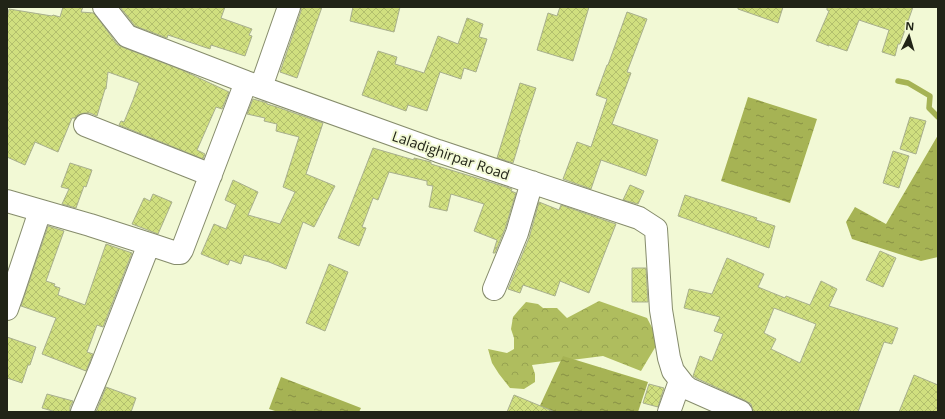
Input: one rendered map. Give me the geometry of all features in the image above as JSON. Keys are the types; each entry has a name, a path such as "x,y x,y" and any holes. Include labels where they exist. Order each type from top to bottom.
{"street":[{"path":"7,201 180,253 210,175 254,85 289,7"},
{"name":"Laladighirpar Road","path":"108,9 127,36 254,85 438,152 639,218 656,229 662,316 669,358 673,371 680,381"},
{"path":"85,125 210,175"},
{"path":"494,289 517,233 532,182"},
{"path":"7,309 40,211"},
{"path":"82,412 149,244"},
{"path":"669,412 680,381 689,389 741,412"}],"green space":[{"path":"599,301 647,318 659,341 641,371 603,356 532,365 535,374 535,382 524,389 510,388 492,363 488,349 507,353 514,349 514,338 511,329 513,317 526,302 538,304 543,308 557,308 567,318"}],"water":[{"path":"748,97 817,119 790,203 721,181"},
{"path":"938,135 938,257 921,261 852,239 846,222 855,207 886,224"},
{"path":"563,356 648,382 638,412 537,412"},
{"path":"281,377 361,408 359,412 278,412 269,409"}],"building":[{"path":"63,7 83,7 81,12 94,13 117,44 122,47 182,70 229,92 222,109 216,107 197,150 205,154 203,159 119,125 121,121 124,122 139,83 108,72 106,89 97,116 90,113 84,113 72,118 58,152 35,142 25,165 7,157 7,18 9,9 60,17"},
{"path":"120,7 225,7 221,18 252,29 249,35 252,36 245,56 211,45 210,49 168,35 167,38 135,26"},
{"path":"301,7 322,7 297,78 280,72 301,11"},
{"path":"353,7 400,7 394,32 350,21"},
{"path":"560,7 589,7 573,61 537,50 548,13 557,16"},
{"path":"738,7 783,7 778,23 738,9"},
{"path":"827,7 913,7 900,44 898,44 895,56 882,52 889,30 859,20 847,51 816,41 829,11 827,10"},
{"path":"627,12 647,19 627,72 631,73 612,124 658,140 646,176 601,160 591,189 563,179 577,142 591,147 607,99 596,95"},
{"path":"467,18 483,24 479,37 487,39 476,72 464,68 461,79 440,72 427,111 408,105 406,111 362,95 378,51 397,57 395,64 424,73 438,36 458,44"},
{"path":"520,83 536,88 513,163 497,158"},
{"path":"253,99 323,123 306,174 335,186 314,227 303,222 286,269 269,262 244,255 241,264 230,260 228,265 201,254 214,224 226,229 236,205 225,200 233,180 258,192 248,215 280,224 295,192 283,187 299,137 276,131 277,124 264,121 265,118 247,114"},
{"path":"910,117 926,121 916,154 900,149"},
{"path":"373,148 414,160 414,158 431,162 431,164 512,189 511,191 516,193 505,229 495,253 493,253 497,240 474,231 484,204 451,194 447,211 429,207 433,186 427,185 427,181 389,172 378,200 373,198 362,227 366,228 359,246 338,238"},
{"path":"893,151 909,156 899,188 883,183"},
{"path":"70,163 92,170 76,208 62,204 69,189 61,187"},
{"path":"630,185 644,191 638,204 623,200"},
{"path":"153,194 172,202 158,234 132,224 144,198 150,201"},
{"path":"685,195 757,218 756,220 775,226 769,248 678,216"},
{"path":"539,202 559,210 561,205 616,224 589,293 560,281 555,296 523,285 520,293 508,289 529,238"},
{"path":"48,226 64,231 46,281 55,284 54,286 60,288 58,295 85,305 106,244 132,253 103,327 97,325 87,352 93,354 86,371 42,354 56,318 21,306"},
{"path":"880,251 896,258 883,287 866,280"},
{"path":"727,258 764,274 758,287 785,298 786,296 810,305 821,281 837,289 829,306 898,328 892,344 884,342 858,412 756,412 753,411 751,404 746,401 693,376 700,356 712,361 723,334 714,331 720,317 684,308 689,289 712,294","holes":["774,308 816,324 800,363 771,349 776,339 764,333"]},
{"path":"329,264 348,272 325,331 306,323"},
{"path":"632,268 646,268 648,302 632,302"},
{"path":"7,337 36,347 22,383 7,378"},
{"path":"914,375 938,385 938,412 899,412"},
{"path":"649,384 664,388 658,407 643,403"},
{"path":"106,387 136,398 131,412 96,411"},
{"path":"47,394 73,401 70,407 70,412 56,412 42,408"},
{"path":"514,395 555,412 507,412"}],"waterway":[{"path":"898,81 908,83 930,96 929,108 938,117"}]}
